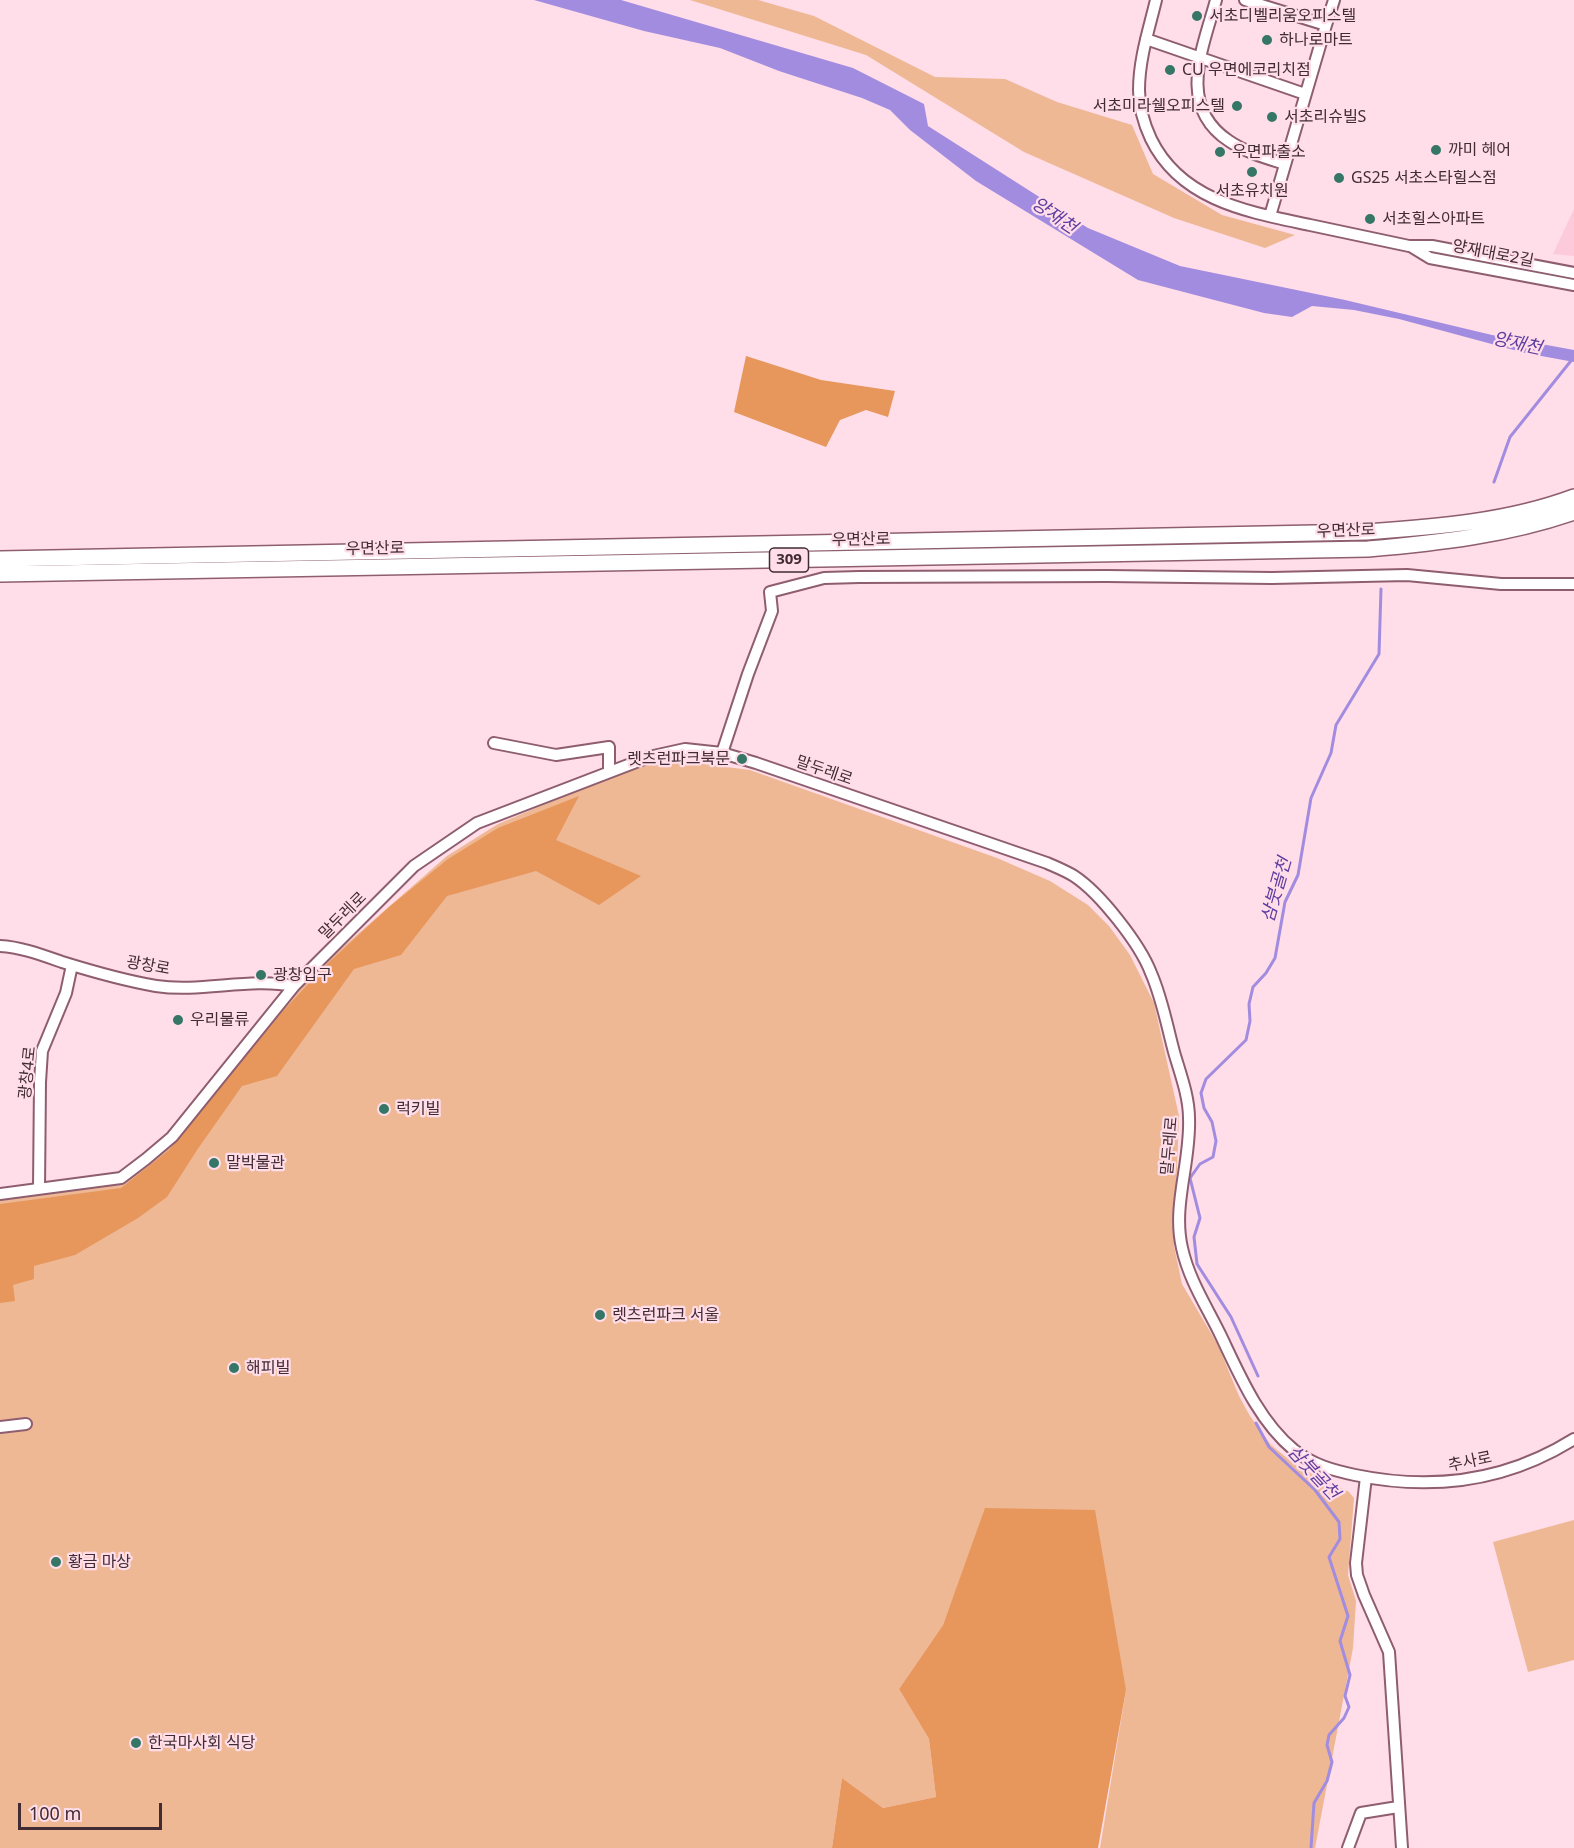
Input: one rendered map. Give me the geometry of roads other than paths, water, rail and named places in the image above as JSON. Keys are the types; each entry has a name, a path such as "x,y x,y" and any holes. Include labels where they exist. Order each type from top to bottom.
{"highway":[{"name":"우면산로","path":"0,560 1366,532 1443,527 1516,513 1574,497"},
{"name":"우면산로","path":"0,574 1368,549 1440,543 1507,530 1574,512"}],"street":[{"name":"양재대로2길","path":"1156,0 1146,39 1140,77 1140,103 1148,132 1165,161 1176,173 1203,193 1220,202 1270,216 1409,246 1432,246 1574,273"},
{"path":"1216,0 1196,77 1199,101 1221,136 1240,147 1285,164"},
{"path":"1245,0 1326,25"},
{"path":"1270,216 1334,0"},
{"path":"1146,39 1305,94"},
{"name":"양재대로2길","path":"1409,246 1430,258 1574,285"},
{"path":"722,753 772,611 770,592 824,578 1107,576 1272,578 1407,575 1501,584 1574,584"},
{"path":"495,744 556,755 609,747 609,771"},
{"name":"말두레로","path":"0,1194 121,1178 146,1160 172,1137 294,986 414,866 477,823 649,757 686,749 722,753 756,762 1047,863 1074,876 1131,935 1151,972 1163,1008 1190,1118 1179,1210 1181,1247 1192,1281 1257,1405 1280,1437 1294,1450 1324,1468 1366,1477"},
{"name":"광창로","path":"0,946 14,947 72,965 157,986 218,986 273,982 294,986"},
{"name":"광창4로","path":"39,1188 42,1051 66,993 72,965"},
{"path":"0,1427 26,1424"},
{"name":"추사로","path":"1366,1477 1412,1484 1466,1480 1535,1461 1574,1439"},
{"path":"1366,1477 1356,1563 1357,1575 1389,1652 1402,1848"},
{"path":"1348,1848 1361,1813 1398,1806"}],"water":[{"name":"양재천","path":"534,0 621,0 853,68 924,104 928,126 1088,228 1180,266 1345,300 1492,335 1574,350 1574,362 1525,353 1399,319 1354,310 1312,306 1292,317 1264,313 1138,280 976,181 910,130 890,110 720,48 644,31"}],"waterway":[{"name":"삼붓골천","path":"1494,482 1510,437 1574,357"},
{"name":"삼붓골천","path":"1258,1376 1231,1317 1197,1264 1194,1237 1200,1218 1190,1178 1200,1164 1213,1157 1216,1141 1212,1122 1204,1108 1201,1093 1206,1079 1246,1040 1253,987 1266,973 1275,958 1285,902 1298,875 1311,798 1331,753 1336,725 1379,654 1381,589"},
{"name":"삼붓골천","path":"1256,1423 1269,1447 1315,1490 1339,1522 1340,1539 1329,1557 1348,1616 1340,1641 1350,1675 1345,1696 1349,1707 1344,1718 1329,1735 1327,1745 1332,1762 1327,1781 1314,1803 1311,1848"}],"place":[{"name":"서초디벨리움오피스텔","path":"1197,16"},
{"name":"하나로마트","path":"1267,40"},
{"name":"CU 우면에코리치점","path":"1170,70"},
{"name":"서초미라쉘오피스텔","path":"1237,106"},
{"name":"서초리슈빌S","path":"1272,117"},
{"name":"까미 헤어","path":"1436,150"},
{"name":"우면파출소","path":"1220,152"},
{"name":"서초유치원","path":"1252,172"},
{"name":"GS25 서초스타힐스점","path":"1339,178"},
{"name":"서초힐스아파트","path":"1370,219"},
{"name":"렛츠런파크북문","path":"742,759"},
{"name":"광창입구","path":"261,975"},
{"name":"우리물류","path":"178,1020"},
{"name":"럭키빌","path":"384,1109"},
{"name":"말박물관","path":"214,1163"},
{"name":"렛츠런파크 서울","path":"600,1315"},
{"name":"해피빌","path":"234,1368"},
{"name":"황금 마상","path":"56,1562"},
{"name":"한국마사회 식당","path":"136,1743"}]}
